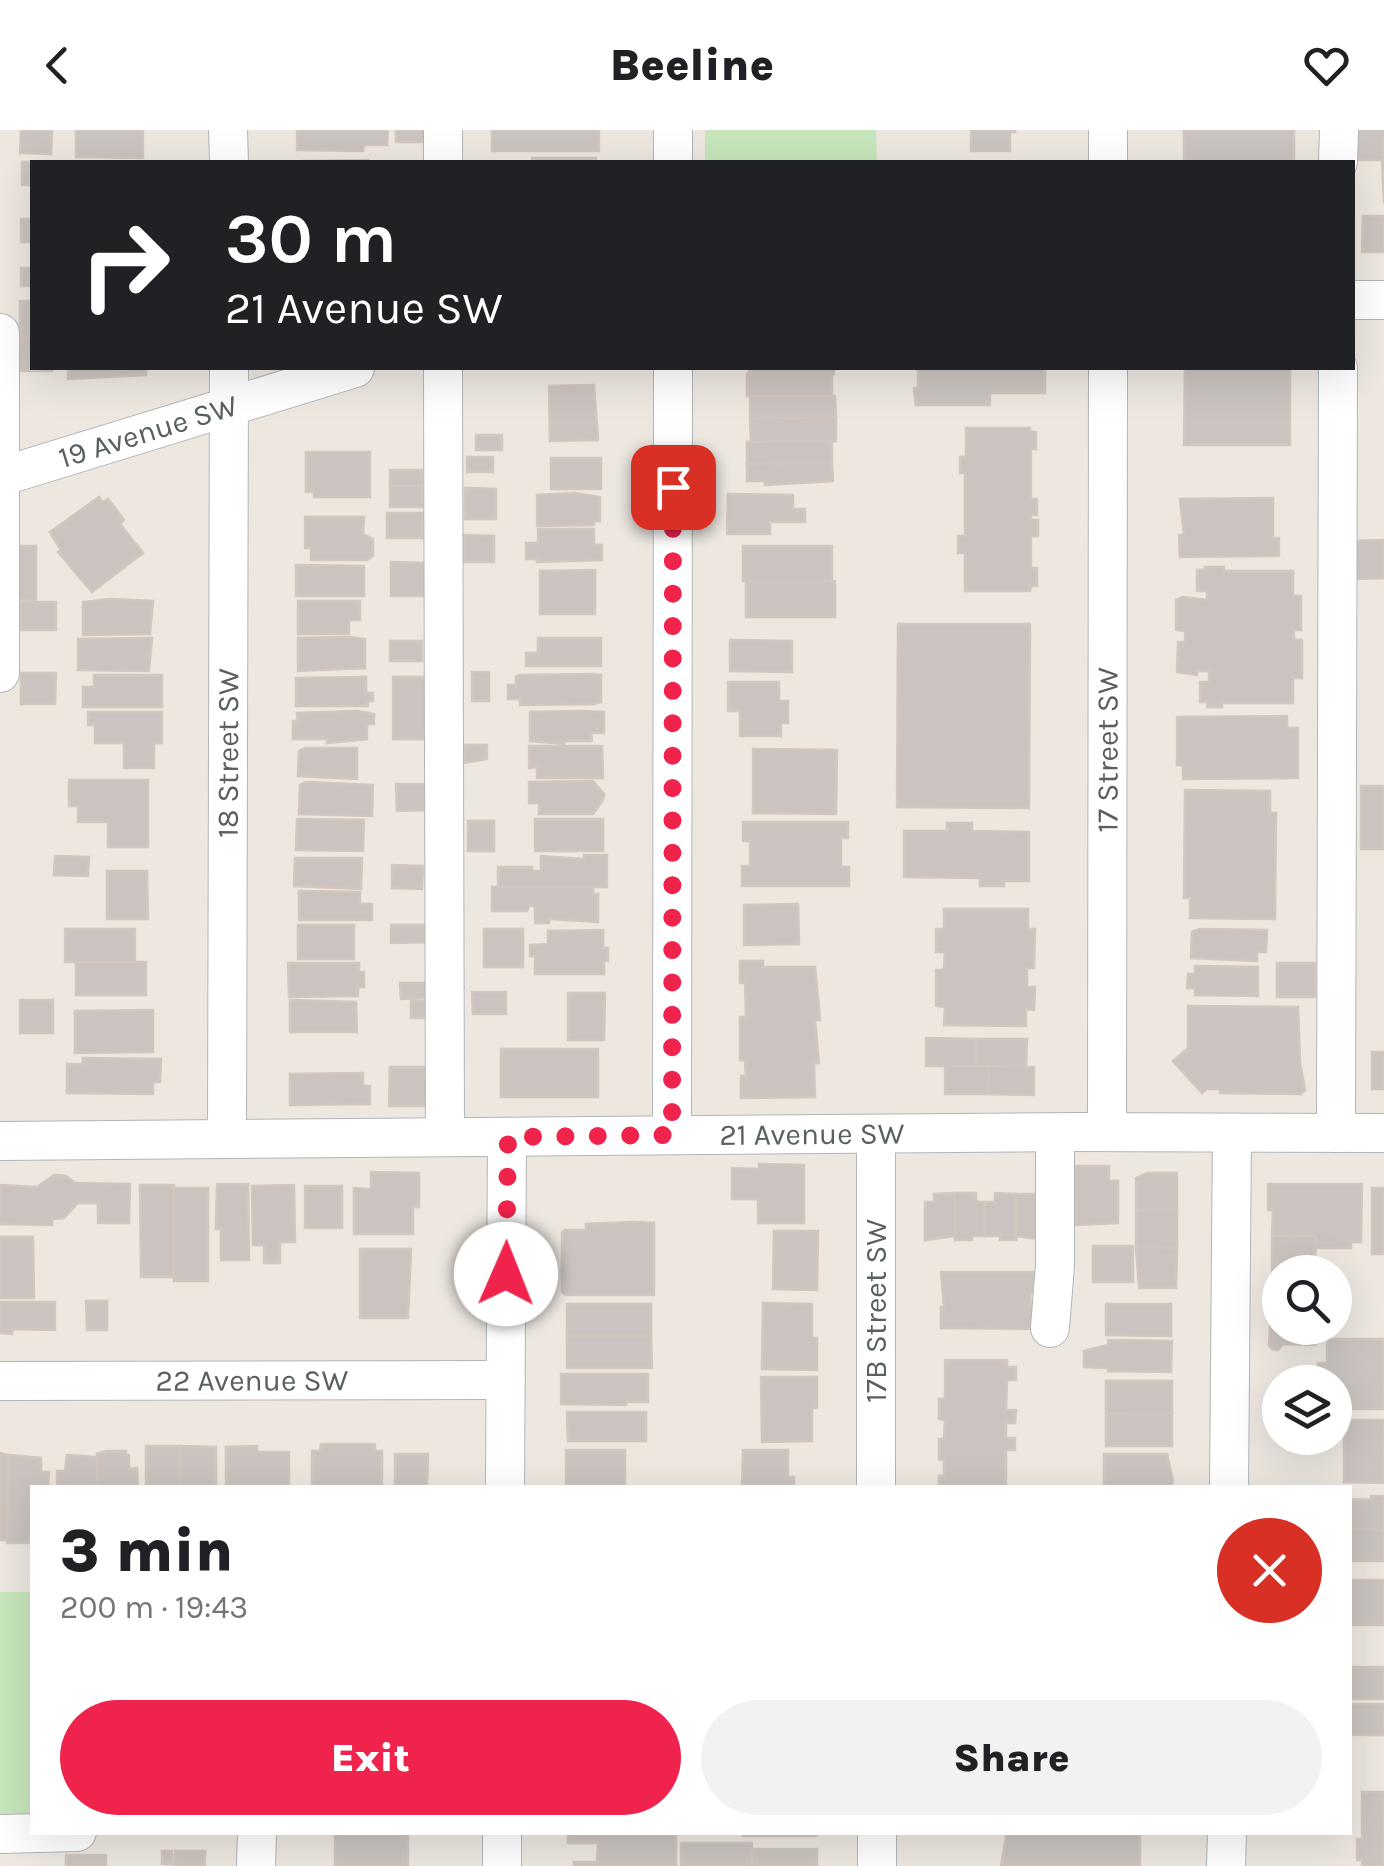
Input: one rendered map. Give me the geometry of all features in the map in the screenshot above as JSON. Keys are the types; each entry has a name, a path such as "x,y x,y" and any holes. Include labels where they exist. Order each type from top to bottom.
{"street":[{"path":"228,130 228,160"},
{"path":"443,130 443,160"},
{"path":"673,130 673,160"},
{"path":"1108,130 1108,160"},
{"path":"1338,130 1338,160"},
{"path":"1355,300 1384,300"},
{"path":"0,333 0,673"},
{"name":"18 Street SW","path":"228,1138 229,370"},
{"name":"19 Avenue SW","path":"0,476 348,370"},
{"path":"443,370 445,1136"},
{"path":"672,1135 673,370"},
{"name":"17 Street SW","path":"1107,1132 1108,370"},
{"path":"1336,1133 1338,370"},
{"path":"1050,1328 1055,1265 1055,1132"},
{"name":"21 Avenue SW","path":"0,1141 1055,1132 1384,1134"},
{"path":"1229,1485 1232,1132"},
{"name":"17B Street SW","path":"876,1134 876,1485"},
{"path":"505,1485 508,1137"},
{"name":"22 Avenue SW","path":"0,1381 506,1380"},
{"path":"0,1834 30,1833"},
{"path":"256,1835 256,1866"},
{"path":"502,1835 502,1866"},
{"path":"877,1835 877,1866"},
{"path":"1226,1835 1226,1866"}],"green space":[{"path":"705,130 876,130 877,160 705,160"},
{"path":"0,1592 30,1592 30,1819 0,1819"}],"building":[{"path":"21,130 52,130 51,154 20,153"},
{"path":"76,130 143,130 143,158 76,157"},
{"path":"297,130 388,130 387,145 364,145 363,151 297,150"},
{"path":"396,130 426,130 426,142 396,142"},
{"path":"492,130 599,130 599,151 492,151"},
{"path":"971,130 1015,130 1010,132 1010,151 971,151"},
{"path":"1184,130 1294,130 1294,160 1184,160"},
{"path":"1358,130 1384,130 1384,203 1382,160 1358,160"},
{"path":"532,158 596,158 596,160"},
{"path":"22,162 30,162 30,185 22,185"},
{"path":"1363,216 1384,216 1384,252 1362,252"},
{"path":"21,219 30,219 30,242 21,242"},
{"path":"21,268 30,268 30,286 21,286"},
{"path":"20,301 30,301 30,337 20,337"},
{"path":"19,339 30,339 30,370 52,371 19,371"},
{"path":"68,370 146,370 146,375 68,379"},
{"path":"749,370 834,370 834,374 749,374"},
{"path":"918,370 1045,370 1045,393 990,393 990,405 916,405 914,388 918,388"},
{"path":"1185,370 1290,370 1290,445 1184,445"},
{"path":"747,374 832,374 832,396 747,396"},
{"path":"594,385 598,440 550,441 549,386"},
{"path":"750,396 835,396 836,417 750,419"},
{"path":"836,417 836,441 751,442 750,419"},
{"path":"966,428 1030,428 1030,432 1036,432 1036,449 1031,449 1031,499 1037,499 1037,515 1031,515 1031,520 1038,520 1038,536 1031,536 1031,568 1037,568 1037,586 1031,586 1030,591 965,591 965,553 958,553 958,536 965,536 965,473 960,473 960,457 966,457"},
{"path":"476,435 502,435 502,450 476,450"},
{"path":"832,441 832,463 747,464 747,442"},
{"path":"306,452 370,452 370,497 314,497 314,492 306,492"},
{"path":"467,457 493,457 493,472 467,472"},
{"path":"551,458 601,458 601,489 551,489"},
{"path":"832,463 833,481 765,485 765,481 747,481 747,464"},
{"path":"390,470 422,470 422,486 390,486"},
{"path":"390,486 422,486 423,507 390,507"},
{"path":"465,488 496,489 496,519 465,519"},
{"path":"575,493 600,497 600,521 594,521 594,525 537,526 537,495"},
{"path":"728,494 793,495 793,509 805,509 805,522 770,522 770,534 727,534"},
{"path":"99,497 103,502 108,499 124,520 120,524 143,553 92,592 58,552 61,550 50,532"},
{"path":"1273,498 1273,538 1279,538 1279,556 1180,557 1179,535 1184,535 1180,499"},
{"path":"387,513 423,513 423,538 387,538"},
{"path":"305,517 364,517 363,534 373,539 373,556 367,560 311,560 311,548 305,548"},
{"path":"538,529 594,529 594,545 602,545 602,560 526,559 526,543 538,543"},
{"path":"464,535 494,536 494,562 464,562"},
{"path":"1384,540 1384,578 1354,579 1354,541"},
{"path":"17,546 36,546 36,600 16,599"},
{"path":"743,546 832,546 832,581 743,581"},
{"path":"391,562 424,563 424,596 391,596"},
{"path":"296,565 364,566 364,596 296,596"},
{"path":"1224,567 1224,571 1293,571 1293,596 1301,596 1301,630 1294,630 1294,640 1302,640 1302,678 1293,678 1293,703 1222,703 1222,707 1207,707 1207,702 1200,702 1200,682 1209,682 1209,671 1197,671 1197,675 1177,672 1178,642 1185,642 1185,631 1176,630 1176,600 1207,600 1207,591 1197,591 1197,570"},
{"path":"595,570 595,614 540,614 540,571"},
{"path":"746,581 835,581 835,617 746,617"},
{"path":"153,601 150,634 83,635 83,602"},
{"path":"298,601 360,601 360,620 349,620 349,634 298,634"},
{"path":"21,602 56,602 56,630 21,630"},
{"path":"898,624 1030,624 1029,808 897,807"},
{"path":"152,638 149,671 78,670 78,639"},
{"path":"298,638 365,639 365,668 298,671"},
{"path":"538,638 601,638 601,666 526,666 526,653 538,653"},
{"path":"730,640 792,641 792,672 730,671"},
{"path":"390,641 422,641 422,661 390,661"},
{"path":"472,672 489,672 489,701 472,701"},
{"path":"21,673 56,673 55,704 21,704"},
{"path":"94,675 162,675 162,707 83,707 83,687 94,687"},
{"path":"601,675 601,702 520,705 520,699 508,699 508,685 516,685 516,676"},
{"path":"366,677 366,693 373,693 368,706 296,706 296,678"},
{"path":"393,677 426,677 425,739 393,739"},
{"path":"728,682 779,682 779,701 788,701 788,723 781,723 781,736 740,736 740,711 728,711"},
{"path":"88,712 162,712 162,743 154,743 154,768 124,768 124,743 95,743 95,725 88,725"},
{"path":"530,712 604,712 604,733 591,733 592,741 530,741"},
{"path":"297,713 374,714 374,724 367,724 367,739 327,743 327,739 293,739"},
{"path":"1287,716 1287,728 1298,728 1298,778 1183,779 1183,765 1177,765 1177,717"},
{"path":"464,745 487,745 487,759 464,763"},
{"path":"529,746 602,746 603,778 537,778 537,767 529,768"},
{"path":"357,748 357,779 298,776 299,751"},
{"path":"753,749 837,750 836,814 753,813"},
{"path":"69,780 148,780 148,847 108,847 108,822 78,822 78,806 69,806"},
{"path":"593,781 604,794 593,814 539,814 539,803 529,803 529,782"},
{"path":"396,784 428,784 429,810 397,811"},
{"path":"300,785 373,785 372,816 299,814"},
{"path":"1361,786 1384,786 1384,849 1361,849"},
{"path":"1185,790 1270,791 1270,813 1276,813 1275,919 1190,918 1190,898 1184,898"},
{"path":"297,819 364,820 363,851 296,850"},
{"path":"535,819 603,819 603,851 535,851"},
{"path":"468,821 494,821 494,851 468,851"},
{"path":"743,822 848,822 848,838 841,838 841,867 849,867 849,886 742,886 742,866 750,866 750,841 743,841"},
{"path":"947,823 972,823 972,831 1029,832 1029,881 980,886 980,878 904,877 904,831 947,831"},
{"path":"584,855 607,855 607,887 498,887 498,867 532,867 532,871 541,871 541,856 584,859"},
{"path":"55,856 89,857 88,876 54,875"},
{"path":"295,858 362,858 361,889 294,886"},
{"path":"392,865 423,866 422,889 392,888"},
{"path":"107,871 147,871 148,919 107,919"},
{"path":"492,887 593,887 593,894 598,894 598,922 549,919 549,923 535,923 535,907 530,905 527,911 492,911"},
{"path":"299,891 360,892 360,904 372,904 372,920 299,920"},
{"path":"798,904 799,944 744,945 744,905"},
{"path":"944,909 1028,909 1028,929 1035,929 1034,968 1027,968 1027,987 1035,987 1034,1010 1026,1009 1026,1026 944,1025 945,1007 936,1006 936,970 944,970 945,952 936,952 936,929 944,929"},
{"path":"298,925 354,925 354,959 298,959"},
{"path":"391,925 430,925 431,942 391,943"},
{"path":"65,929 135,929 135,962 65,962"},
{"path":"484,929 523,929 523,967 484,967"},
{"path":"603,930 603,948 608,948 604,974 535,974 535,956 530,956 530,945 548,944 548,931"},
{"path":"1267,930 1266,952 1257,952 1257,961 1191,958 1192,932"},
{"path":"740,961 763,961 763,967 815,967 820,1020 815,1020 819,1063 814,1063 815,1097 741,1098 741,1076 746,1076 745,1060 740,1060 740,1017 746,1017"},
{"path":"76,962 146,962 146,995 76,995"},
{"path":"288,963 359,963 359,972 364,972 364,987 358,987 358,996 289,997"},
{"path":"1277,963 1315,963 1315,997 1277,997"},
{"path":"1195,966 1258,967 1258,996 1195,995 1195,988 1187,988 1188,974 1195,974"},
{"path":"400,983 429,983 429,998 401,999"},
{"path":"472,992 506,992 506,1014 473,1014"},
{"path":"568,993 605,993 604,1040 568,1040"},
{"path":"20,1000 53,1000 53,1033 20,1033"},
{"path":"290,1000 356,1002 357,1032 290,1032"},
{"path":"411,1001 430,1001 430,1018 411,1018"},
{"path":"1188,1006 1298,1007 1305,1090 1301,1094 1220,1093 1220,1089 1202,1093 1173,1061 1188,1048"},
{"path":"153,1010 153,1052 75,1053 75,1011"},
{"path":"926,1038 976,1039 976,1066 926,1066"},
{"path":"976,1039 1027,1039 1026,1066 976,1066"},
{"path":"501,1049 598,1049 598,1097 501,1097"},
{"path":"1372,1052 1384,1052 1384,1089 1372,1089"},
{"path":"83,1058 161,1059 160,1082 153,1082 153,1094 67,1093 67,1064 83,1064"},
{"path":"945,1066 989,1066 988,1094 945,1094"},
{"path":"989,1066 1034,1067 1034,1095 988,1094"},
{"path":"390,1067 427,1067 426,1106 389,1106"},
{"path":"363,1073 363,1086 370,1086 370,1104 290,1105 290,1074"},
{"path":"759,1164 804,1165 804,1223 758,1223 758,1199 732,1199 732,1168 759,1169"},
{"path":"1075,1166 1109,1166 1109,1181 1118,1181 1118,1223 1076,1225"},
{"path":"371,1172 419,1173 419,1207 413,1207 413,1234 354,1234 354,1188 371,1189"},
{"path":"1147,1173 1177,1173 1177,1211 1136,1211 1136,1178"},
{"path":"54,1175 66,1176 75,1183 130,1184 129,1223 98,1223 98,1203 78,1203 64,1218 52,1219 52,1225 0,1224 0,1185 37,1187"},
{"path":"217,1184 248,1184 249,1260 221,1260 221,1229 216,1229"},
{"path":"1268,1184 1362,1184 1361,1242 1351,1242 1351,1248 1315,1248 1316,1236 1272,1236"},
{"path":"140,1185 174,1185 174,1277 141,1277"},
{"path":"294,1185 295,1242 280,1242 280,1263 264,1263 264,1245 253,1245 252,1186"},
{"path":"305,1186 342,1186 342,1228 305,1228"},
{"path":"174,1188 208,1188 208,1281 174,1281"},
{"path":"1372,1188 1384,1188 1384,1254 1372,1254"},
{"path":"955,1193 976,1193 976,1202 985,1202 985,1236 955,1240"},
{"path":"955,1193 955,1236 925,1240 925,1202 934,1202 934,1194"},
{"path":"995,1193 1016,1194 1016,1240 985,1236 985,1202 995,1202"},
{"path":"1016,1194 1037,1194 1047,1240 1016,1236"},
{"path":"1136,1211 1177,1211 1177,1248 1136,1247"},
{"path":"654,1223 654,1295 562,1292 565,1230 586,1230 586,1224"},
{"path":"774,1231 818,1231 817,1290 773,1289"},
{"path":"1272,1236 1316,1236 1315,1255 1272,1255"},
{"path":"0,1237 33,1237 34,1298 0,1298"},
{"path":"1093,1246 1133,1246 1133,1282 1093,1282"},
{"path":"1136,1247 1177,1248 1176,1288 1139,1288"},
{"path":"360,1249 411,1249 408,1318 360,1318"},
{"path":"941,1272 1034,1272 1034,1293 1030,1293 1033,1329 941,1328"},
{"path":"86,1301 107,1301 107,1330 87,1330"},
{"path":"0,1302 55,1302 55,1330 12,1329 12,1334 0,1333"},
{"path":"763,1303 812,1304 817,1370 762,1369"},
{"path":"567,1304 651,1304 651,1336 567,1336"},
{"path":"1106,1304 1171,1304 1171,1336 1106,1335"},
{"path":"567,1336 651,1336 652,1368 567,1368"},
{"path":"1352,1339 1384,1339 1384,1409 1352,1409 1352,1365 1318,1365 1327,1363 1327,1345 1352,1345"},
{"path":"1108,1340 1172,1341 1171,1372 1084,1367 1084,1351 1108,1345"},
{"path":"945,1360 1007,1360 1007,1367 1016,1367 1016,1380 1007,1380 1006,1410 1016,1410 1015,1423 1006,1423 1006,1438 1015,1438 1015,1450 1006,1450 1006,1485 939,1485 939,1476 944,1476 944,1460 939,1460 939,1439 944,1439 945,1420 939,1419 939,1399 945,1399"},
{"path":"561,1374 648,1374 648,1402 561,1404"},
{"path":"761,1377 817,1377 812,1441 762,1442"},
{"path":"1106,1381 1172,1381 1172,1413 1106,1414"},
{"path":"567,1412 646,1412 646,1441 568,1441"},
{"path":"1172,1413 1172,1446 1106,1446 1106,1414"},
{"path":"1352,1420 1384,1420 1384,1483 1344,1482 1344,1455 1352,1455"},
{"path":"321,1444 375,1444 375,1451 382,1451 382,1485 312,1485 312,1451 320,1451"},
{"path":"146,1446 180,1446 180,1485 146,1485"},
{"path":"180,1446 216,1447 216,1485 180,1485"},
{"path":"257,1446 257,1452 289,1452 289,1485 226,1485 226,1447"},
{"path":"566,1450 625,1450 625,1485 566,1485"},
{"path":"743,1450 788,1450 788,1477 794,1477 794,1485 742,1485"},
{"path":"126,1451 129,1469 137,1468 138,1485 97,1485 97,1454"},
{"path":"0,1453 8,1455 7,1540 0,1540"},
{"path":"395,1454 428,1454 427,1485 395,1485"},
{"path":"1104,1454 1167,1454 1172,1485 1104,1485"},
{"path":"8,1455 41,1458 41,1472 49,1472 48,1485 30,1485 29,1543 7,1543"},
{"path":"67,1455 97,1457 97,1485 57,1485 57,1471 65,1471"},
{"path":"1371,1496 1384,1496 1384,1530 1352,1529 1352,1499 1371,1500"},
{"path":"1352,1529 1384,1530 1384,1561 1352,1561"},
{"path":"1352,1580 1384,1580 1384,1625 1352,1625"},
{"path":"1352,1667 1384,1667 1384,1699 1352,1699"},
{"path":"1352,1704 1384,1704 1384,1735 1352,1735"},
{"path":"1362,1792 1384,1792 1384,1866 1362,1866 1362,1860 1357,1860 1357,1839 1362,1839"},
{"path":"335,1835 408,1835 408,1866 335,1866"},
{"path":"568,1835 676,1835 676,1866 574,1866 574,1862 597,1862 598,1843 568,1843"},
{"path":"743,1835 816,1835 816,1836"},
{"path":"1006,1835 1140,1835 1140,1866 1001,1866"},
{"path":"681,1843 752,1843 752,1866 681,1866"},
{"path":"752,1849 817,1849 817,1866 752,1866"},
{"path":"162,1851 172,1851 173,1864 162,1864"},
{"path":"175,1851 205,1851 205,1866 175,1866"},
{"path":"66,1855 106,1855 106,1866 66,1866"}],"route":[{"path":"506,1274 508,1137 672,1135 673,487"}]}
